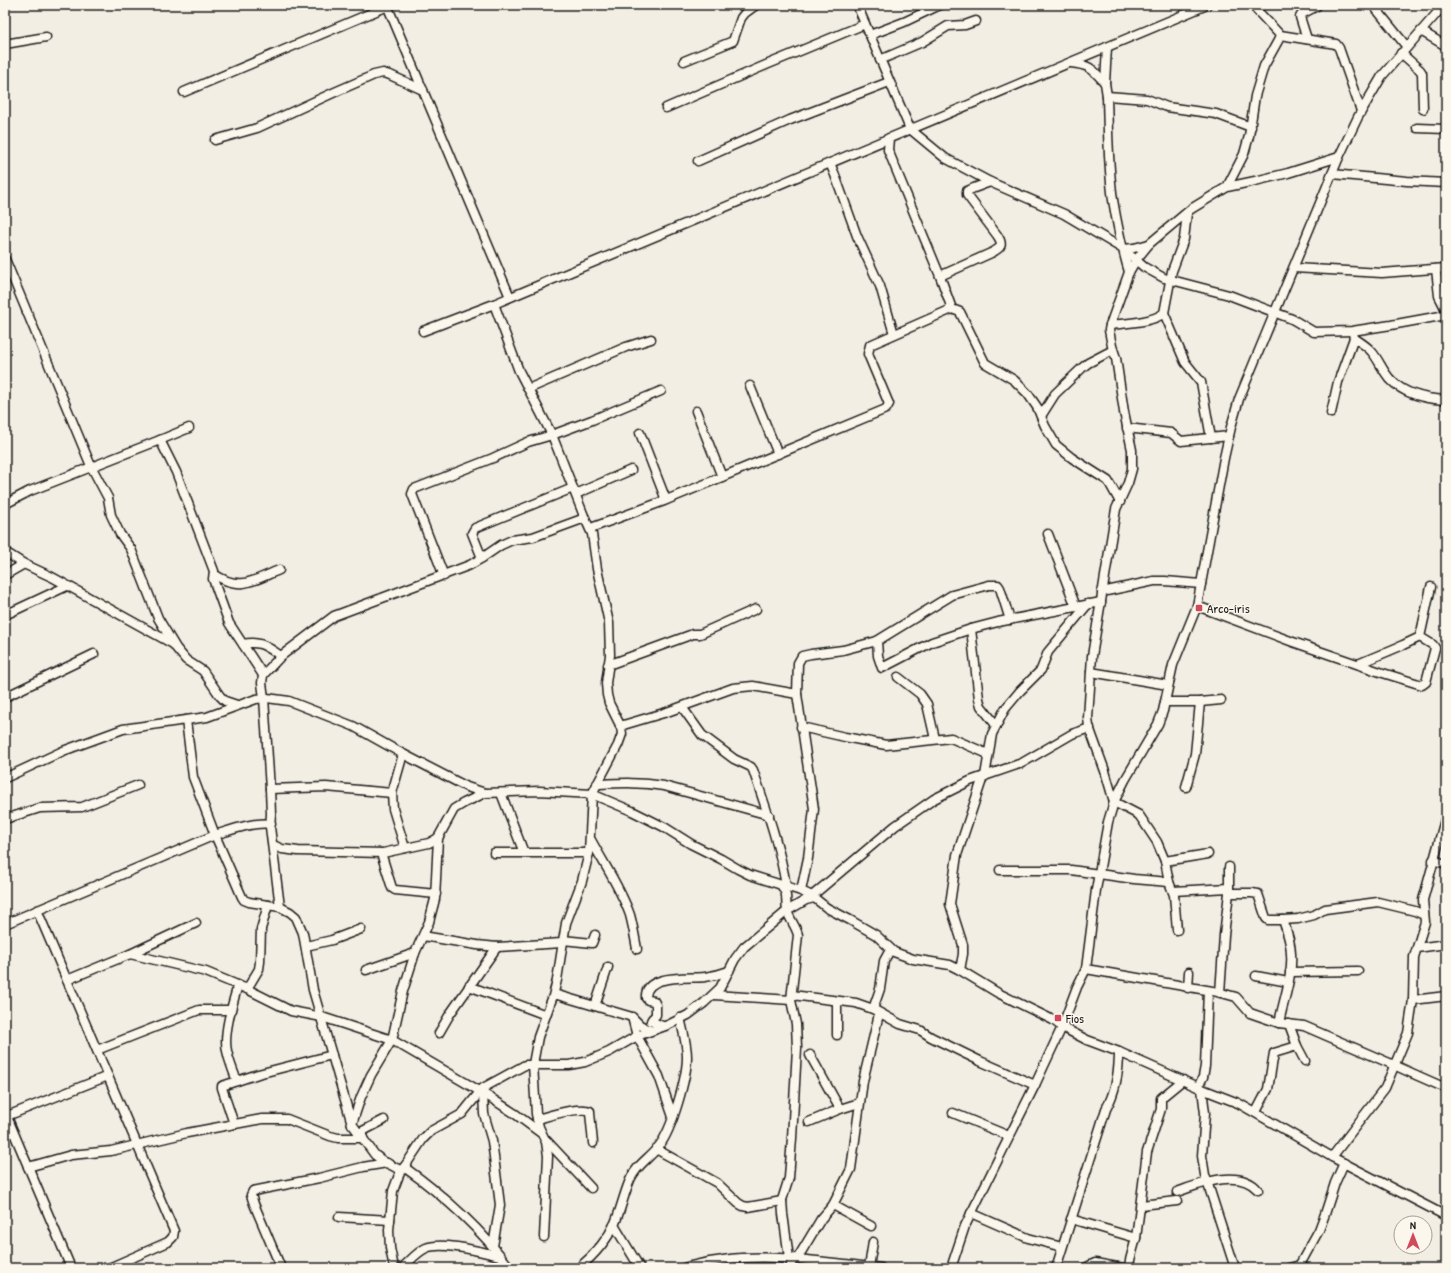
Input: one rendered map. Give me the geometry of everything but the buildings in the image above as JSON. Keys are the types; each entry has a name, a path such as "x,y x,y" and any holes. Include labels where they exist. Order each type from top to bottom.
{"street":[{"path":"684,61 733,41 741,18 756,5"},
{"path":"857,5 910,129 945,158 990,182 1064,214 1123,249 1152,272 1171,280 1220,292 1292,319 1314,332 1353,335 1397,324 1446,315"},
{"path":"870,35 904,22 940,5"},
{"path":"423,331 494,304 1207,5"},
{"path":"1252,5 1280,35 1333,43 1337,46 1361,111"},
{"path":"1373,5 1422,73 1423,110"},
{"path":"953,1268 959,1242 971,1213 1062,1027 1077,987 1086,969 1099,873 1108,822 1114,802 1125,780 1158,724 1166,702 1168,685 1174,660 1197,606 1229,436 1239,399 1339,157 1361,111 1382,76 1444,5"},
{"path":"184,92 387,6 510,297"},
{"path":"1307,39 1300,17 1302,14 1316,6"},
{"path":"880,60 922,42 948,26 965,25 976,22"},
{"path":"666,108 865,24"},
{"path":"1420,31 1446,46"},
{"path":"1227,187 1244,154 1251,127 1255,96 1264,66 1280,35"},
{"path":"5,44 46,37"},
{"path":"1107,47 1105,83 1113,199 1129,272"},
{"path":"1070,63 1086,65 1093,69 1105,83"},
{"path":"215,140 258,128 374,75 383,73 390,75 423,90"},
{"path":"698,161 790,120 889,82"},
{"path":"1107,96 1147,99 1167,107 1216,114 1251,127"},
{"path":"1417,128 1446,129"},
{"path":"889,138 888,150 952,309"},
{"path":"1177,930 1176,905 1173,891 1157,842 1139,815 1114,802 1088,718 1092,656 1116,509 1128,483 1132,469 1132,450 1124,412 1116,358 1110,337 1110,325 1129,272 1136,260 1149,244 1187,213 1227,187 1288,173 1339,157"},
{"path":"830,163 857,236 880,286 894,334"},
{"path":"1332,174 1401,181 1446,183"},
{"path":"940,276 991,253 1000,247 1001,242 967,195 967,191 990,182"},
{"path":"1187,213 1184,239 1171,280 1164,313 1185,362 1201,382 1211,438"},
{"path":"1123,249 1149,244"},
{"path":"5,259 91,466 108,498 111,515 120,534 131,549 158,618 186,660 203,671 225,701 237,705"},
{"path":"1294,268 1382,273 1446,268"},
{"path":"1436,269 1439,296 1446,310"},
{"path":"494,304 510,348 528,389 535,399 552,435 585,518 591,528 597,569 610,623 610,655 606,683 607,695 609,703 620,726 621,738 592,794 589,854 582,881 566,923 558,980 538,1037 533,1064 537,1119 547,1148 548,1156 544,1237"},
{"path":"591,528 666,500 888,407 889,404 868,354 870,345 952,309 960,312 985,363 1014,380 1033,400 1056,445 1072,458 1108,481 1120,502"},
{"path":"1110,325 1151,319 1164,313"},
{"path":"1353,335 1372,352 1391,380 1399,387 1414,395 1446,400"},
{"path":"1331,413 1338,382 1353,335"},
{"path":"528,389 626,347 651,339"},
{"path":"1041,416 1055,394 1082,368 1088,363 1114,350"},
{"path":"750,386 778,454"},
{"path":"444,576 412,494 414,489 493,458 528,442 552,435 661,391"},
{"path":"696,411 722,477"},
{"path":"5,504 30,490 189,428"},
{"path":"1128,428 1171,433 1181,441 1229,436"},
{"path":"640,433 666,500"},
{"path":"160,440 176,472 214,571 213,579 215,586 229,622 263,675"},
{"path":"482,558 472,533 475,528 631,470"},
{"path":"280,907 271,824 270,789 262,683 263,675 282,656 337,614 444,576 482,558 493,550 512,540 533,537 585,518"},
{"path":"1048,534 1076,607"},
{"path":"5,552 24,564 52,577 174,644"},
{"path":"5,574 24,564"},
{"path":"214,574 229,582 238,584 249,583 280,570"},
{"path":"1102,592 1154,581 1201,584"},
{"path":"801,891 808,858 814,809 797,694 798,663 802,656 843,650 877,641 952,595 989,585 998,586 1000,588 1010,620"},
{"path":"5,615 67,586"},
{"path":"1358,664 1403,646 1420,637 1431,587"},
{"path":"877,641 878,656 882,668 932,642 971,629 1101,602"},
{"path":"960,970 963,945 950,904 957,855 984,776 992,734 1005,709 1020,690 1041,670 1048,652 1088,604"},
{"path":"1197,606 1358,664 1422,685 1426,682 1435,648 1428,641 1420,637"},
{"path":"608,665 693,634 700,634 756,609"},
{"path":"971,629 979,700 981,706 996,725"},
{"path":"243,644 252,642 263,645 282,656"},
{"path":"5,697 94,654"},
{"path":"1091,672 1168,685"},
{"path":"898,677 920,694 927,704 935,740"},
{"path":"620,726 682,707 733,688 753,686 797,694"},
{"path":"5,778 63,751 123,730 208,717 237,705 264,698 289,701 306,709 341,720 467,787 485,794"},
{"path":"1166,702 1200,702 1221,700"},
{"path":"1186,787 1195,754 1200,702"},
{"path":"682,707 702,735 734,759 751,767 753,770 769,815 784,869 784,886 787,898 787,911 797,929 798,935 792,997 796,1024 797,1058 789,1178 782,1201 793,1258"},
{"path":"186,720 193,777 215,835 244,900 280,907 290,912 296,917 304,933 313,990 352,1124 375,1154 387,1163 403,1169 422,1180 462,1215 493,1246 510,1268"},
{"path":"801,727 845,738 886,744 951,738 988,754"},
{"path":"394,1268 390,1248 390,1220 393,1191 403,1169 423,1139 431,1131 462,1114 482,1092 483,1088 524,1065 569,1065 585,1062 609,1052 636,1036 674,1022 688,1015 714,995 720,988 735,959 744,947 787,911 801,902 813,897 895,826 934,798 955,787 1022,763 1072,734 1090,728"},
{"path":"403,754 392,793 393,809 405,848"},
{"path":"597,784 627,782 648,783 769,815"},
{"path":"5,819 43,807 82,807 138,786"},
{"path":"270,789 326,787 392,793"},
{"path":"352,1124 361,1097 371,1075 392,1040 403,990 415,954 429,922 436,894 438,838 454,809 485,794 539,792 592,794 658,824 691,844 750,875 801,891 813,897 827,908 876,935 890,950 913,959 950,965 998,993 1053,1020 1062,1027 1087,1040 1232,1100 1256,1112 1281,1129 1332,1157 1446,1216"},
{"path":"501,793 524,853"},
{"path":"1332,1157 1385,1088 1408,1033 1412,1000 1414,957 1425,922 1423,900 1446,816"},
{"path":"5,924 215,835 230,830 259,824 271,824"},
{"path":"273,846 298,851 381,854 428,843 438,838"},
{"path":"590,839 614,882 630,916 637,949"},
{"path":"494,853 589,854"},
{"path":"381,854 392,888 395,890 436,894"},
{"path":"1164,861 1208,854"},
{"path":"1433,860 1446,864"},
{"path":"1220,993 1229,891 1229,867"},
{"path":"1000,870 1071,870 1134,879 1169,882"},
{"path":"1173,891 1252,892 1258,894 1268,920 1283,920 1314,915 1325,908 1378,902 1415,911 1424,915"},
{"path":"247,989 259,969 261,929 268,905"},
{"path":"37,910 174,1231 168,1242 109,1268"},
{"path":"1279,1022 1290,972 1292,955 1283,920"},
{"path":"67,980 130,954 196,923"},
{"path":"306,946 332,940 361,929"},
{"path":"423,936 497,947 563,942 592,943 595,935"},
{"path":"1417,948 1446,944"},
{"path":"439,1033 450,1014 497,947"},
{"path":"790,1268 793,1258 833,1205 852,1169 859,1103 884,961 890,950"},
{"path":"130,954 206,972 247,989 291,1011 322,1017 392,1040 514,1112 542,1135 591,1188"},
{"path":"366,970 415,954"},
{"path":"595,1006 608,967"},
{"path":"1086,969 1236,997 1250,1013 1279,1022 1304,1026 1416,1076 1441,1086 1446,1086"},
{"path":"662,1026 651,1021 656,1015 656,1006 654,1001 647,999 646,993 648,988 665,979 703,978 729,971"},
{"path":"1290,972 1358,971"},
{"path":"1188,988 1189,972"},
{"path":"1256,976 1288,982"},
{"path":"237,1081 226,1048 230,1010 238,985"},
{"path":"469,986 546,1014"},
{"path":"1208,991 1205,1066 1200,1088 1205,1113 1202,1156 1206,1183 1235,1268"},
{"path":"554,994 632,1017 640,1025 650,1030"},
{"path":"714,995 792,997 856,1003 876,1011 900,1024 920,1030 980,1061 1034,1085"},
{"path":"1412,1000 1446,996"},
{"path":"837,1001 837,1035"},
{"path":"97,1050 199,1010 230,1010"},
{"path":"632,1017 636,1036 658,1076 673,1117"},
{"path":"580,1268 599,1249 614,1225 634,1172 656,1149 668,1131 687,1070 688,1056 680,1018"},
{"path":"1289,1024 1297,1046 1305,1061"},
{"path":"1256,1112 1268,1089 1274,1054 1297,1046"},
{"path":"1056,1268 1106,1109 1116,1086 1119,1052"},
{"path":"234,1124 222,1088 224,1085 332,1055"},
{"path":"810,1055 840,1109"},
{"path":"71,1268 6,1114 108,1076"},
{"path":"1129,1268 1136,1238 1147,1152 1161,1109 1161,1098 1183,1080"},
{"path":"482,1092 484,1114 492,1141 500,1205 493,1246"},
{"path":"809,1122 859,1103"},
{"path":"537,1119 573,1111 590,1111 593,1144"},
{"path":"953,1113 1010,1136"},
{"path":"28,1167 71,1154 111,1151 187,1133 262,1119 287,1119 338,1138 361,1136 384,1120"},
{"path":"656,1149 717,1183 729,1196 743,1206 748,1207 782,1201"},
{"path":"281,1268 254,1204 251,1195 253,1190 319,1178 363,1167 387,1163"},
{"path":"1289,1268 1301,1267 1321,1225 1335,1183 1344,1163"},
{"path":"1140,1205 1177,1196 1206,1183 1234,1179 1252,1184 1258,1190"},
{"path":"833,1205 871,1226"},
{"path":"971,1213 1028,1238 1062,1247"},
{"path":"339,1217 390,1220"},
{"path":"1071,1219 1136,1238"},
{"path":"614,1225 640,1268"},
{"path":"869,1267 873,1242"},
{"path":"402,1268 417,1254 433,1246 446,1245 500,1256"},
{"path":"684,1268 706,1262 746,1257 793,1258 881,1268"},
{"path":"1085,1268 1095,1263 1123,1268"}],"place":[{"name":"Arco-íris","path":"1199,608"},
{"name":"Fios","path":"1058,1018"}]}
